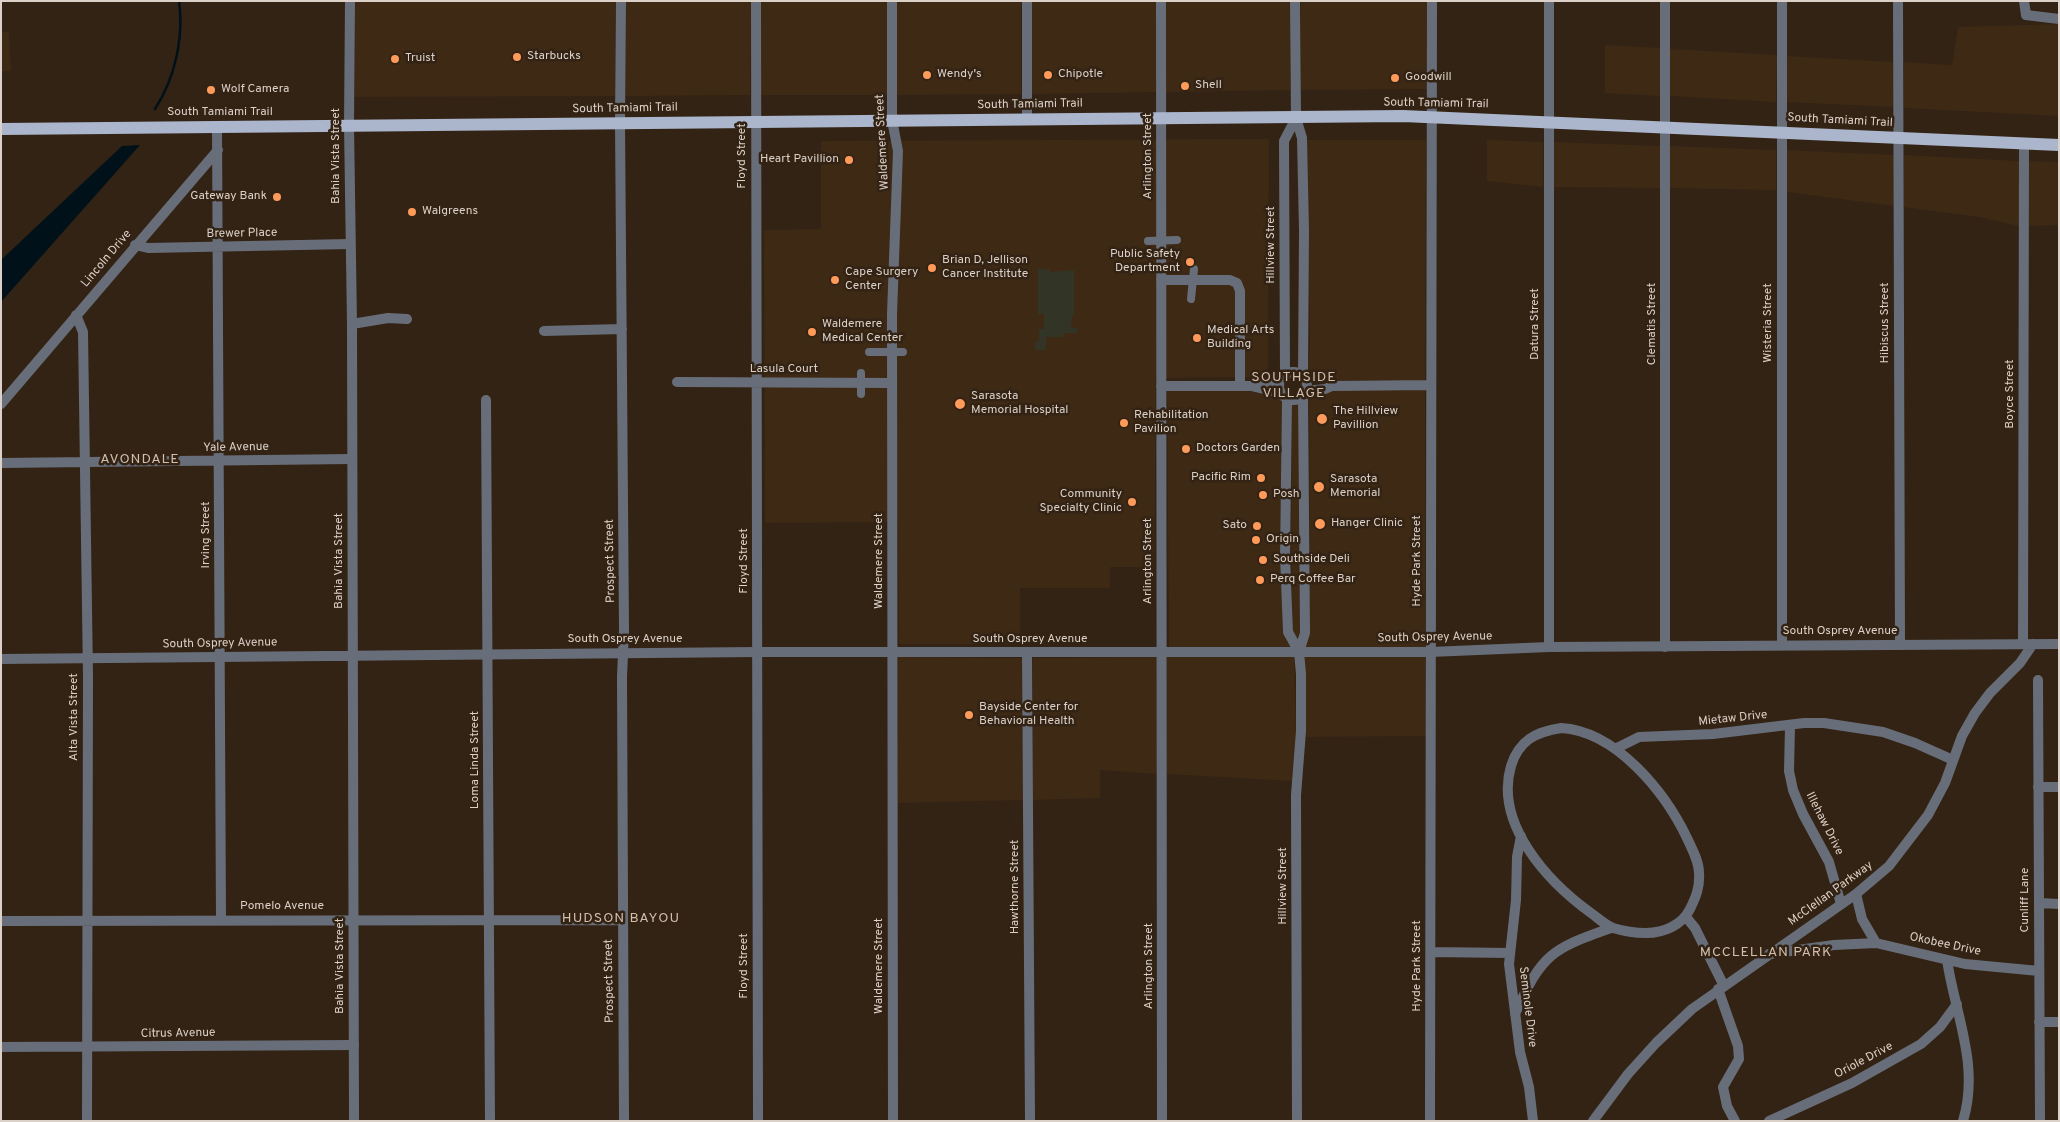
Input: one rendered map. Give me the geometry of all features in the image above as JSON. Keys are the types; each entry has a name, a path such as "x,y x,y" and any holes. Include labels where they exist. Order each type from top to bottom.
{"main road":[{"name":"South Tamiami Trail","path":"1,129 1432,116 2059,145"}],"street":[{"name":"Bahia Vista Street","path":"350,1 354,1121"},
{"name":"Prospect Street","path":"621,1 624,1121"},
{"name":"Floyd Street","path":"756,1 758,1121"},
{"name":"Waldemere Street","path":"892,1 892,120 898,151 891,383 893,1121"},
{"path":"1026,1 1027,119"},
{"name":"Arlington Street","path":"1161,1 1162,1121"},
{"name":"Hillview Street","path":"1296,1 1296,118 1302,138 1305,335 1305,633 1299,652 1301,731 1296,795 1297,1121"},
{"name":"Hyde Park Street","path":"1430,1121 1432,1"},
{"name":"Datura Street","path":"1548,1 1549,647"},
{"name":"Clematis Street","path":"1665,1 1665,646"},
{"name":"Wisteria Street","path":"1782,1 1782,645"},
{"name":"Hibiscus Street","path":"1898,1 1900,645"},
{"path":"2024,1 2026,15 2056,19"},
{"name":"Hillview Street","path":"1282,377 1284,141 1296,118"},
{"path":"217,127 218,150"},
{"name":"Boyce Street","path":"2024,144 2028,644"},
{"name":"Lincoln Drive","path":"1,404 218,150"},
{"name":"Irving Street","path":"218,150 221,920"},
{"path":"1148,241 1177,240"},
{"name":"Brewer Place","path":"135,245 148,248 219,248 350,244"},
{"path":"1191,300 1194,269"},
{"path":"1161,280 1234,281 1240,287 1240,386"},
{"name":"Alta Vista Street","path":"76,315 83,332 87,658 87,1121"},
{"path":"352,324 388,318 407,319"},
{"path":"544,331 622,329"},
{"path":"869,352 903,352"},
{"path":"1161,386 1251,386 1282,377 1294,371 1305,386"},
{"path":"860,372 860,394"},
{"path":"1282,377 1278,386 1284,396"},
{"name":"Lasula Court","path":"677,382 891,383"},
{"path":"1251,386 1284,396 1293,401 1305,386 1325,382 1332,386 1430,385"},
{"name":"Hillview Street","path":"1284,396 1288,632 1299,652"},
{"name":"Loma Linda Street","path":"486,400 490,1121"},
{"name":"Yale Avenue","path":"1,463 352,460"},
{"name":"McClellan Parkway","path":"1593,1121 1628,1074 1656,1043 1692,1009 1856,894 1889,866 1917,832 1938,798 1952,760 1975,713 1990,693 2020,663 2028,644"},
{"name":"South Osprey Avenue","path":"1,659 353,654 757,652 1430,652 1549,647 2059,644"},
{"name":"Hawthorne Street","path":"1028,653 1030,1121"},
{"name":"Cunliff Lane","path":"2038,680 2040,1121"},
{"name":"Mietaw Drive","path":"1615,749 1639,737 1713,734 1824,723 1866,728 1898,736 1952,760"},
{"name":"Illehaw Drive","path":"1790,726 1789,771 1794,790 1803,814 1829,862 1841,904"},
{"path":"1562,728 1585,732 1615,749 1656,788 1678,818 1698,866 1699,886 1695,899 1686,917 1670,928 1654,932 1632,932 1611,928 1582,907 1556,884 1521,836 1513,815 1508,784 1514,755 1521,745 1534,736 1562,728"},
{"path":"2038,787 2059,787"},
{"name":"Seminole Drive","path":"1521,836 1517,857 1516,900 1510,952 1511,988 1520,1052 1530,1095 1533,1121"},
{"path":"1856,894 1862,919 1876,943"},
{"path":"2039,903 2059,904"},
{"path":"1686,917 1695,928 1721,988 1738,1046 1739,1059 1723,1087 1727,1106 1736,1121"},
{"name":"Pomelo Avenue","path":"1,921 622,920"},
{"path":"1515,1015 1534,975 1552,954 1571,942 1611,928"},
{"name":"Okobee Drive","path":"1769,954 1834,945 1876,943 1965,964 2039,971"},
{"path":"1431,952 1510,952"},
{"path":"1947,960 1968,1059 1969,1089 1964,1121"},
{"name":"Oriole Drive","path":"1769,1121 1852,1083 1921,1044 1940,1027 1957,1004"},
{"path":"2039,1022 2059,1022"},
{"name":"Citrus Avenue","path":"1,1046 354,1045"}],"shaded area":[{"path":"355,1 616,1 615,96 355,97"},
{"path":"626,1 751,1 750,95 625,96"},
{"path":"761,1 887,1 887,95 761,95"},
{"path":"897,1 1021,1 1021,94 897,95"},
{"path":"1032,1 1156,1 1156,92 1032,94"},
{"path":"1166,1 1290,1 1290,90 1166,92"},
{"path":"1301,1 1427,1 1427,89 1301,90"},
{"path":"2059,24 2059,116 1904,108 1904,62 1952,65 1958,27"},
{"path":"1,32 9,32 11,71 1,71"},
{"path":"1605,45 1660,48 1660,96 1605,93"},
{"path":"1670,49 1777,55 1776,102 1670,96"},
{"path":"1787,56 1893,62 1894,107 1787,102"},
{"name":"Sarasota Memorial Hospital","path":"1269,139 1268,377 1156,378 1154,567 1110,567 1110,588 1020,588 1020,644 899,644 898,522 765,523 764,230 821,229 821,141"},
{"path":"1307,140 1426,140 1425,380 1335,381 1308,375 1310,344"},
{"path":"1487,140 1543,142 1543,187 1487,181"},
{"path":"1554,142 1660,146 1660,188 1554,187"},
{"path":"1670,146 1776,150 1776,190 1670,188"},
{"path":"1787,150 1894,155 1894,206 1787,192"},
{"path":"1904,155 2019,161 2019,226 1979,217 1904,207"},
{"path":"2029,161 2059,162 2059,225 2029,226"},
{"path":"1425,389 1425,647 1306,648 1310,633 1309,397 1335,390"},
{"path":"1167,391 1248,391 1277,397 1282,402 1280,557 1283,633 1290,647 1169,648"},
{"path":"1298,404 1300,632 1297,639 1293,631 1291,557 1292,405"},
{"path":"1425,656 1426,736 1306,737 1304,657"},
{"path":"898,657 1022,658 1023,800 898,803"},
{"path":"1157,657 1157,774 1100,770 1100,798 1033,800 1033,658"},
{"path":"1167,657 1294,657 1296,731 1292,781 1167,774"}],"green space":[{"path":"1038,268 1050,270 1050,272 1074,270 1074,315 1072,316 1071,327 1077,328 1077,333 1064,333 1063,337 1046,337 1046,350 1035,350 1035,342 1039,341 1039,329 1044,329 1044,314 1038,314"}],"water":[{"path":"140,145 1,302 1,260 122,146"}],"waterway":[{"path":"155,109 173,71 179,43 179,1"}],"place":[{"name":"Starbucks","path":"517,57"},
{"name":"Truist","path":"395,59"},
{"name":"Wendy's","path":"927,75"},
{"name":"Chipotle","path":"1048,75"},
{"name":"Goodwill","path":"1395,78"},
{"name":"Shell","path":"1185,86"},
{"name":"Wolf Camera","path":"211,90"},
{"name":"Heart Pavillion","path":"849,160"},
{"name":"Gateway Bank","path":"277,197"},
{"name":"Walgreens","path":"412,212"},
{"name":"Public Safety Department","path":"1190,262"},
{"name":"Brian D, Jellison Cancer Institute","path":"932,268"},
{"name":"Cape Surgery Center","path":"835,280"},
{"name":"Waldemere Medical Center","path":"812,332"},
{"name":"Medical Arts Building","path":"1197,338"},
{"name":"Sarasota Memorial Hospital","path":"960,404"},
{"name":"The Hillview Pavillion","path":"1322,419"},
{"name":"Rehabilitation Pavilion","path":"1124,423"},
{"name":"Doctors Garden","path":"1186,449"},
{"name":"Pacific Rim","path":"1261,478"},
{"name":"Sarasota Memorial","path":"1319,487"},
{"name":"Posh","path":"1263,495"},
{"name":"Community Specialty Clinic","path":"1132,502"},
{"name":"Hanger Clinic","path":"1320,524"},
{"name":"Sato","path":"1257,526"},
{"name":"Origin","path":"1256,540"},
{"name":"Southside Deli","path":"1263,560"},
{"name":"Perq Coffee Bar","path":"1260,580"},
{"name":"Bayside Center for Behavioral Health","path":"969,715"}],"district":[{"name":"SOUTHSIDE VILLAGE","path":"1294,386"},
{"name":"AVONDALE","path":"140,460"},
{"name":"HUDSON BAYOU","path":"621,919"},
{"name":"MCCLELLAN PARK","path":"1766,953"}]}
